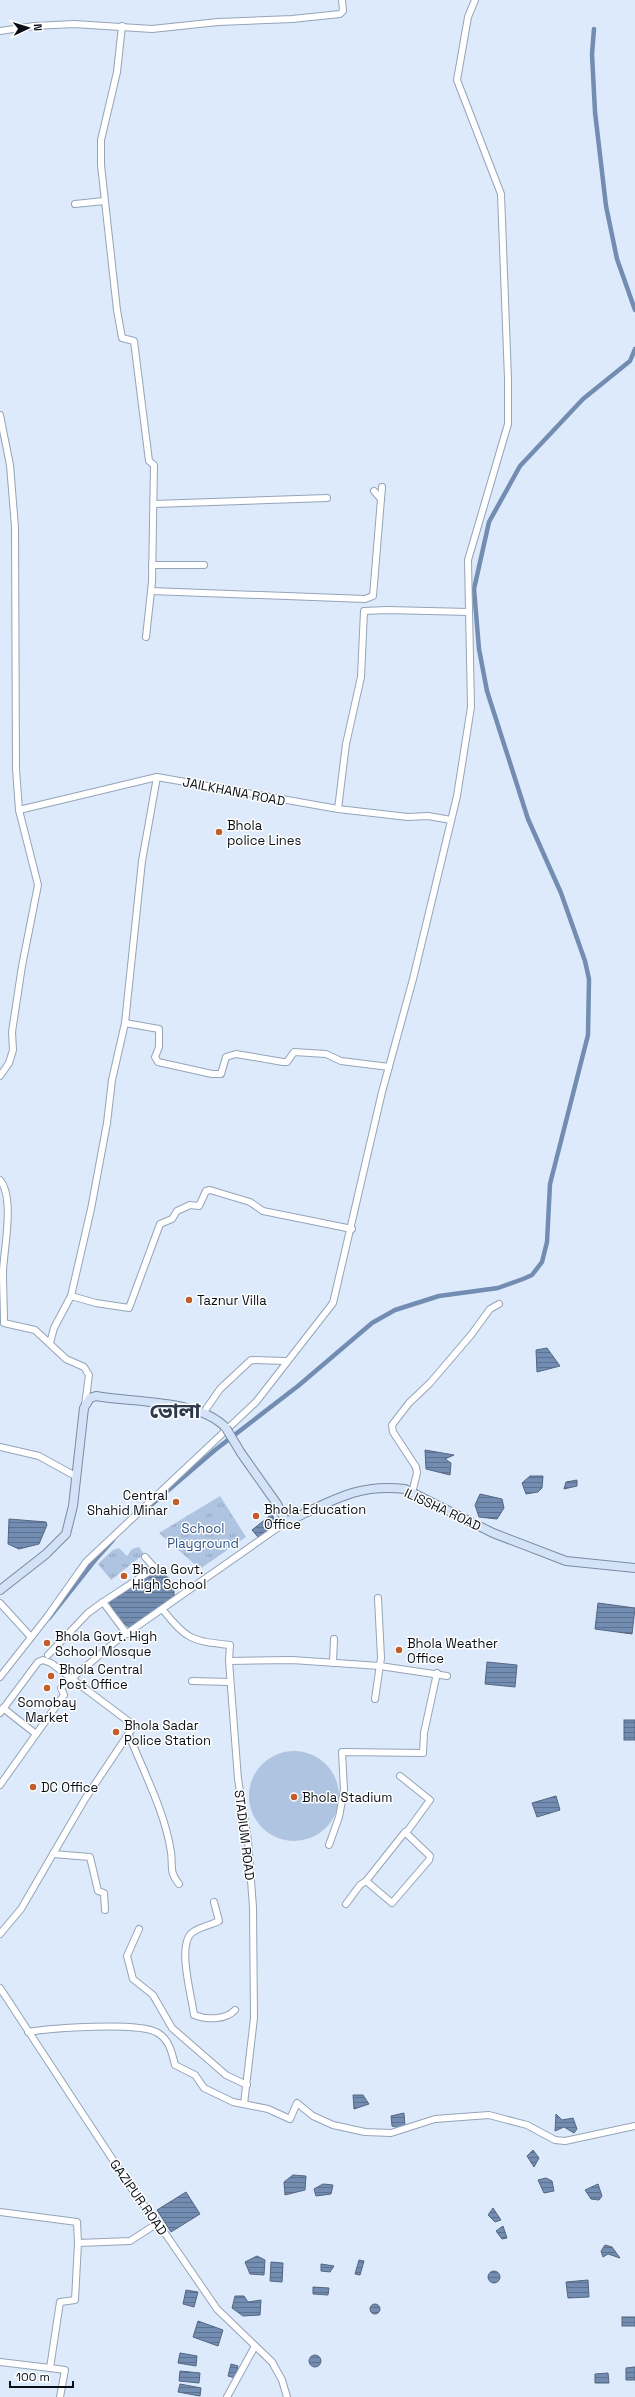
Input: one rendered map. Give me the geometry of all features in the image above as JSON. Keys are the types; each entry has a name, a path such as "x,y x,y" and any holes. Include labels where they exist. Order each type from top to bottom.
{"main road":[{"path":"0,1590 46,1554 66,1534 77,1477 84,1408 88,1400 96,1396 187,1406 204,1412 226,1428 241,1453 277,1504 286,1522"},
{"name":"ILISSHA ROAD","path":"286,1522 321,1503 356,1491 393,1488 412,1493 493,1533 566,1561 635,1568"}],"street":[{"path":"0,32 34,26 74,24 152,29 218,22 292,19 340,14 342,11 342,0"},
{"path":"0,1677 86,1562 256,1402 286,1361 319,1324 333,1303 352,1229 389,1067 413,979 451,820 470,707 468,560 508,424 508,379 501,194 457,80 468,17 475,0"},
{"path":"122,26 117,72 101,140 104,201 118,317 122,338 134,341 149,461 154,465 155,476 151,591 146,637"},
{"path":"75,204 104,201"},
{"path":"0,415 10,465 15,527 16,769 19,810 36,875 38,895 22,966 12,1032 13,1050 9,1063 0,1076"},
{"path":"151,591 365,598 373,596 382,487"},
{"path":"374,491 381,499"},
{"path":"154,504 212,504 327,498"},
{"path":"152,565 204,565"},
{"path":"338,809 346,744 361,677 364,611 388,610 469,612"},
{"path":"50,1343 54,1328 71,1296 91,1209 107,1123 112,1080 125,1023 142,861 157,777"},
{"name":"JAILKHANA ROAD","path":"19,810 157,777 338,809 408,817 428,816 451,820"},
{"path":"125,1023 159,1029 159,1047 155,1057 158,1062 212,1074 221,1074 226,1057 236,1054 287,1062 294,1052 326,1054 341,1061 389,1067"},
{"path":"0,1180 5,1189 7,1214 2,1269 4,1323 0,1329"},
{"path":"71,1296 96,1303 129,1308 160,1224 172,1219 177,1211 190,1205 199,1206 206,1191 210,1190 250,1202 263,1211 352,1229"},
{"path":"412,1493 417,1473 416,1467 393,1432 392,1425 409,1403 430,1383 490,1309 499,1304"},
{"path":"4,1323 35,1330 66,1359 80,1364 87,1370 88,1381 84,1408"},
{"path":"204,1412 220,1389 251,1360 286,1361"},
{"path":"0,1447 39,1456 77,1477"},
{"path":"0,1784 64,1695 61,1688 128,1634 286,1522"},
{"path":"48,1656 88,1613 155,1568 146,1557"},
{"path":"375,1699 380,1666 378,1598"},
{"path":"103,1602 128,1634"},
{"path":"0,1603 30,1637"},
{"name":"STADIUM ROAD","path":"163,1610 181,1632 192,1639 230,1645 230,1682 238,1779 248,1841 253,1907 254,2018 244,2104"},
{"path":"333,1663 334,1639"},
{"path":"0,1934 21,1909 85,1799 133,1730 132,1724 51,1664 43,1660 38,1662 2,1711 36,1734"},
{"path":"229,1661 292,1660 380,1666 437,1673 447,1676"},
{"path":"329,1844 338,1817 344,1790 342,1752 423,1754 424,1733 437,1673"},
{"path":"192,1680 230,1682"},
{"path":"129,1735 164,1821 171,1853 172,1875 179,1884"},
{"path":"346,1904 404,1832 406,1833 430,1800 400,1776"},
{"path":"366,1881 392,1903 400,1896 429,1860 430,1856 406,1833"},
{"path":"53,1854 90,1857 98,1891 104,1893 105,1910"},
{"path":"214,1902 218,1921 192,1932 186,1943 187,1977 194,2015 220,2018 231,2015 235,2010"},
{"path":"139,1929 127,1956 133,1979 153,1995 172,2028 222,2072 247,2085"},
{"name":"GAZIPUR ROAD","path":"0,1988 28,2032 79,2106 136,2195 158,2223 217,2309 278,2371 287,2397"},
{"path":"28,2032 129,2026 156,2032 170,2047 175,2065 195,2075 204,2088 233,2102 268,2109 290,2120 297,2103 313,2116 333,2125 384,2134 435,2119 489,2115 527,2124 555,2140 565,2141 635,2126"},
{"path":"0,2212 77,2222 78,2243 75,2300 60,2302 50,2368"},
{"path":"78,2243 130,2240 158,2223"},
{"path":"227,2397 255,2346"},
{"path":"0,2362 65,2370 60,2397"}],"green space":[{"name":"School Playground","path":"220,1496 246,1537 200,1569 159,1533"},
{"path":"139,1547 144,1554 111,1580 98,1564 113,1550 119,1548 127,1556 132,1549"},
{"name":"Bhola Stadium","path":"294,1751 311,1754 326,1764 336,1779 339,1796 336,1813 326,1828 311,1838 294,1841 277,1838 262,1828 252,1813 249,1796 252,1779 262,1764 277,1754"}],"shaded area":[{"path":"547,1348 560,1366 537,1372 536,1350"},
{"path":"425,1450 454,1455 445,1459 451,1463 450,1475 426,1469"},
{"path":"530,1476 543,1476 542,1488 538,1492 526,1494 522,1483"},
{"path":"577,1480 577,1486 564,1489 566,1482"},
{"path":"480,1494 502,1499 504,1508 497,1519 479,1517 475,1505"},
{"path":"272,1514 272,1524 258,1537 252,1530"},
{"path":"9,1519 46,1522 47,1525 39,1544 19,1549 8,1544"},
{"path":"157,1571 169,1578 174,1591 173,1601 132,1629 119,1617 109,1601"},
{"path":"598,1603 635,1608 632,1634 595,1629"},
{"path":"487,1662 517,1665 515,1687 485,1684"},
{"path":"624,1720 635,1720 635,1740 624,1740"},
{"path":"556,1796 560,1810 537,1817 532,1803"},
{"path":"353,2095 363,2095 369,2104 354,2109"},
{"path":"404,2113 405,2126 399,2128 392,2126 391,2116"},
{"path":"556,2114 562,2120 573,2118 577,2129 574,2133 564,2127 555,2131"},
{"path":"533,2150 539,2158 534,2167 527,2156"},
{"path":"293,2175 306,2176 305,2190 285,2195 284,2182"},
{"path":"546,2178 552,2181 554,2191 544,2193 538,2180"},
{"path":"323,2184 333,2185 331,2194 316,2196 314,2189"},
{"path":"598,2184 602,2196 599,2200 591,2199 585,2190"},
{"path":"186,2192 200,2214 171,2232 157,2210"},
{"path":"493,2208 501,2220 495,2222 488,2215"},
{"path":"503,2226 507,2238 502,2239 496,2231"},
{"path":"605,2245 612,2247 620,2258 608,2254 603,2257 601,2251"},
{"path":"257,2256 265,2260 264,2275 250,2274 245,2262"},
{"path":"359,2260 364,2261 360,2275 355,2274"},
{"path":"271,2262 283,2263 282,2282 270,2281"},
{"path":"321,2264 334,2266 330,2272 321,2271"},
{"path":"492,2271 496,2271 500,2277 496,2283 492,2283 488,2279 488,2275"},
{"path":"588,2280 589,2297 568,2298 566,2282"},
{"path":"313,2287 329,2288 328,2295 313,2294"},
{"path":"186,2290 198,2292 194,2307 183,2304"},
{"path":"235,2296 244,2296 248,2302 261,2300 260,2315 243,2316 232,2308"},
{"path":"373,2304 377,2304 379,2305 379,2313 373,2314 370,2311 370,2307"},
{"path":"622,2317 635,2317 635,2326 622,2326"},
{"path":"198,2321 223,2330 218,2346 193,2337"},
{"path":"180,2353 197,2356 196,2366 178,2363"},
{"path":"313,2355 317,2355 321,2361 317,2367 313,2367 309,2363 309,2359"},
{"path":"231,2364 238,2366 235,2378 228,2376"},
{"path":"635,2367 635,2380 626,2380 626,2368"},
{"path":"180,2371 200,2373 199,2383 179,2381"},
{"path":"608,2373 609,2383 595,2383 595,2374"},
{"path":"180,2384 201,2388 200,2396 178,2392"}],"waterway":[{"path":"594,29 592,54 595,112 606,206 617,259 635,310"},
{"path":"144,1511 215,1450 298,1386 372,1323 395,1310 439,1296 498,1288 532,1275 542,1262 547,1242 550,1184 588,1035 589,979 585,961 561,893 528,819 487,691 479,649 474,589 489,522 520,466 583,399 630,361 635,349"},
{"path":"49,1618 95,1560 113,1540"}],"place":[{"name":"Bhola police Lines","path":"219,832"},
{"name":"Taznur Villa","path":"189,1300"},
{"name":"Central Shahid Minar","path":"176,1502"},
{"name":"Bhola Education Office","path":"256,1516"},
{"name":"Bhola Govt. High School","path":"124,1576"},
{"name":"Bhola Govt. High School Mosque","path":"47,1643"},
{"name":"Bhola Weather Office","path":"399,1650"},
{"name":"Bhola Central Post Office","path":"51,1676"},
{"name":"Somobay Market","path":"47,1688"},
{"name":"Bhola Sadar Police Station","path":"116,1732"},
{"name":"DC Office","path":"33,1787"},
{"name":"Bhola Stadium","path":"294,1797"}],"district":[{"name":"ভোলা","path":"175,1411"}]}
